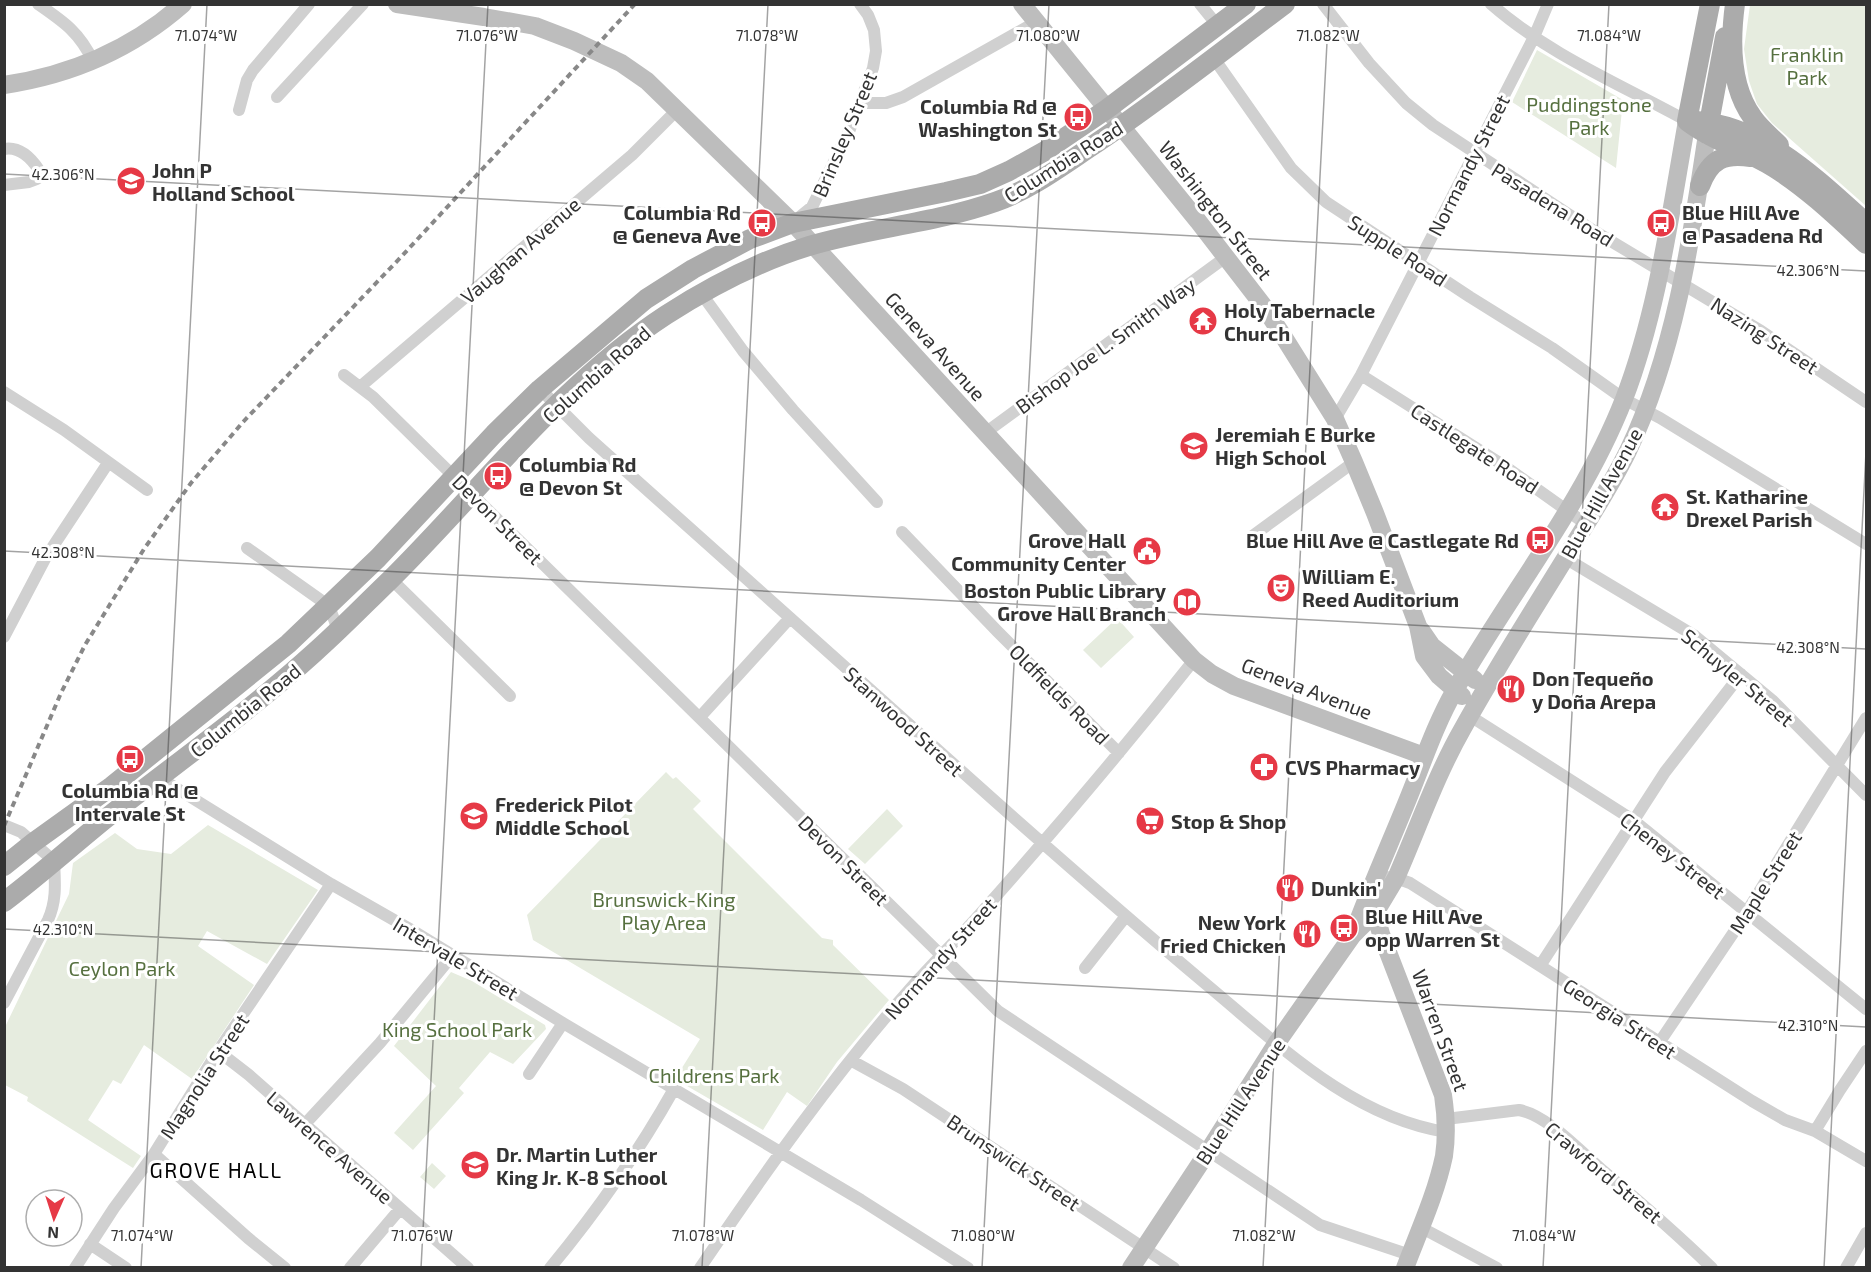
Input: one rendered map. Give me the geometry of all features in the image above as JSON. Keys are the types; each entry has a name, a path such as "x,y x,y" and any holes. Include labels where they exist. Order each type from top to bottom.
{"main road":[{"path":"4,85 93,61 117,51 149,32 183,4"},
{"name":"Geneva Avenue","path":"397,4 512,22 555,33 621,63 635,72 793,223 1194,660 1212,674 1234,686 1424,756"},
{"name":"Washington Street","path":"1022,4 1226,257 1285,339 1335,419 1354,462 1418,626 1424,656 1439,676 1473,711"},
{"name":"Columbia Road","path":"4,866 112,786 253,673 329,606 540,389 645,299 690,271 750,239 793,223 980,183 1045,152 1107,109 1246,4"},
{"name":"Columbia Road","path":"4,903 313,654 391,579 556,406 611,356 661,318 742,270 813,245 937,218 997,202 1053,171 1121,126 1285,4"},
{"name":"Blue Hill Avenue","path":"1352,936 1424,756 1455,690 1593,468 1624,399 1661,271 1710,4"},
{"path":"1734,4 1733,51 1738,84 1752,117 1764,131 1866,223"},
{"name":"Blue Hill Avenue","path":"1131,1268 1276,1044 1352,936 1375,913 1396,878 1442,767 1486,688 1586,524 1628,450 1645,410 1670,332 1682,283 1723,45 1734,4"},
{"path":"1687,121 1748,136 1808,171"},
{"path":"1708,128 1797,184 1866,244"},
{"path":"1700,186 1707,170 1718,160 1731,155 1756,157"},
{"name":"Washington Street","path":"1418,626 1432,646 1486,688"},
{"name":"Warren Street","path":"1375,876 1375,913 1443,1095 1446,1126 1444,1155 1436,1185 1407,1261"}],"street":[{"path":"38,4 61,20 83,41 93,61"},
{"path":"240,110 246,80 309,4"},
{"path":"277,97 363,4"},
{"name":"Brinsley Street","path":"793,223 812,207 861,103 873,68 876,51 874,30 868,15 860,4"},
{"path":"1200,4 1217,25"},
{"name":"Pasadena Road","path":"1323,4 1369,63 1406,103 1433,125 1474,154 1661,271"},
{"path":"1491,4 1512,23 1586,69 1687,121"},
{"name":"Normandy Street","path":"1335,419 1474,154 1534,37 1548,4"},
{"path":"861,103 886,103 903,97 1036,22"},
{"name":"Supple Road","path":"1213,57 1291,168 1326,202 1552,348 1624,399 1866,544"},
{"name":"Vaughan Avenue","path":"361,386 632,155 677,110"},
{"path":"4,149 18,150 26,154 39,170 37,179 4,185"},
{"name":"Bishop Joe L. Smith Way","path":"985,433 1226,257"},
{"name":"Nazing Street","path":"1661,271 1761,331 1866,402"},
{"path":"701,293 743,351 877,502"},
{"name":"Devon Street","path":"344,375 361,386 473,494 998,1011 1320,1225 1407,1261"},
{"name":"Castlegate Road","path":"1360,375 1503,465 1586,524"},
{"name":"Stanwood Street","path":"540,389 789,619 1042,843 1276,1044"},
{"path":"4,392 64,430 147,490"},
{"path":"1251,537 1354,462"},
{"path":"4,637 46,557 108,463"},
{"name":"Oldfields Road","path":"902,532 1119,753"},
{"path":"246,548 329,606 338,630"},
{"name":"Schuyler Street","path":"1565,558 1695,636 1772,700 1866,795"},
{"path":"391,579 510,696"},
{"path":"700,717 789,619"},
{"name":"Normandy Street","path":"700,1268 782,1152 909,990 1042,843 1194,660"},
{"path":"1540,966 1665,772 1741,674"},
{"name":"Cheney Street","path":"1473,711 1633,820 1866,1009"},
{"name":"Maple Street","path":"1659,1043 1747,913 1866,718"},
{"name":"Intervale Street","path":"160,778 563,1023 782,1152 968,1268"},
{"path":"4,825 21,832 54,861 56,895 54,908 4,1003"},
{"name":"Georgia Street","path":"1375,876 1396,878 1410,883 1752,1101 1785,1120 1815,1131 1866,1161"},
{"name":"Magnolia Street","path":"75,1268 154,1154 219,1051 332,884"},
{"path":"1085,968 1126,916"},
{"path":"304,1125 380,1042 452,956"},
{"path":"529,1074 563,1023"},
{"name":"Crawford Street","path":"1276,1044 1313,1072 1383,1115 1412,1125 1446,1126 1520,1110 1527,1111 1565,1137 1678,1235 1712,1268"},
{"name":"Lawrence Avenue","path":"219,1051 468,1268"},
{"path":"1815,1131 1866,1052"},
{"name":"Brunswick Street","path":"852,1061 903,1089 1144,1246 1174,1268"},
{"path":"550,1268 598,1209 626,1169 674,1089"},
{"path":"154,1154 285,1268"},
{"path":"350,1268 400,1209"},
{"path":"1420,1227 1497,1268"},
{"path":"1846,1268 1866,1233"},
{"path":"90,1244 126,1268"}],"green space":[{"name":"Franklin Park","path":"1750,5 1866,5 1866,206 1772,123 1757,104 1749,81 1744,49"},
{"name":"Puddingstone Park","path":"1537,50 1623,100 1616,168 1512,102"},
{"path":"1117,618 1134,637 1101,668 1083,650"},
{"name":"Brunswick-King Play Area","path":"666,772 673,779 676,777 701,801 693,809 822,938 833,940 833,945 889,1000 837,1062 807,1106 787,1092 763,1130 675,1079 700,1039 533,940 527,915"},
{"path":"887,809 903,826 865,864 848,849"},
{"name":"Ceylon Park","path":"208,825 318,890 267,964 207,931 198,946 254,985 192,1079 144,1045 121,1084 113,1080 88,1120 141,1156 133,1168 27,1101 28,1097 5,1085 5,1027 69,894 73,863 115,833 137,849 171,854"},
{"name":"King School Park","path":"451,972 472,981 545,1025 546,1029 513,1064 490,1052 459,1088 464,1093 413,1150 394,1133 436,1086 394,1046"},
{"path":"432,1163 446,1176 434,1189 420,1177"}],"railway":[{"path":"4,826 61,693 85,645 144,549 191,483 243,422 401,257 635,4"}],"place":[{"name":"Columbia Rd @ Washington St","path":"1078,117"},
{"name":"John P Holland School","path":"131,181"},
{"name":"Columbia Rd @ Geneva Ave","path":"762,223"},
{"name":"Blue Hill Ave @ Pasadena Rd","path":"1661,223"},
{"name":"Holy Tabernacle Church","path":"1203,321"},
{"name":"Jeremiah E Burke High School","path":"1194,446"},
{"name":"Columbia Rd @ Devon St","path":"498,476"},
{"name":"St. Katharine Drexel Parish","path":"1665,507"},
{"name":"Blue Hill Ave @ Castlegate Rd","path":"1540,540"},
{"name":"Grove Hall Community Center","path":"1147,551"},
{"name":"William E. Reed Auditorium","path":"1281,588"},
{"name":"Boston Public Library Grove Hall Branch","path":"1187,602"},
{"name":"Don Tequeño y Doña Arepa","path":"1511,689"},
{"name":"Columbia Rd @ Intervale St","path":"130,759"},
{"name":"CVS Pharmacy","path":"1264,767"},
{"name":"Frederick Pilot Middle School","path":"474,816"},
{"name":"Stop & Shop","path":"1150,821"},
{"name":"Dunkin'","path":"1290,888"},
{"name":"Blue Hill Ave opp Warren St","path":"1344,928"},
{"name":"New York Fried Chicken","path":"1307,934"},
{"name":"Dr. Martin Luther King Jr. K-8 School","path":"475,1165"}],"district":[{"name":"GROVE HALL","path":"216,1169"}],"park label":[{"name":"Childrens Park","path":"714,1075"}]}
